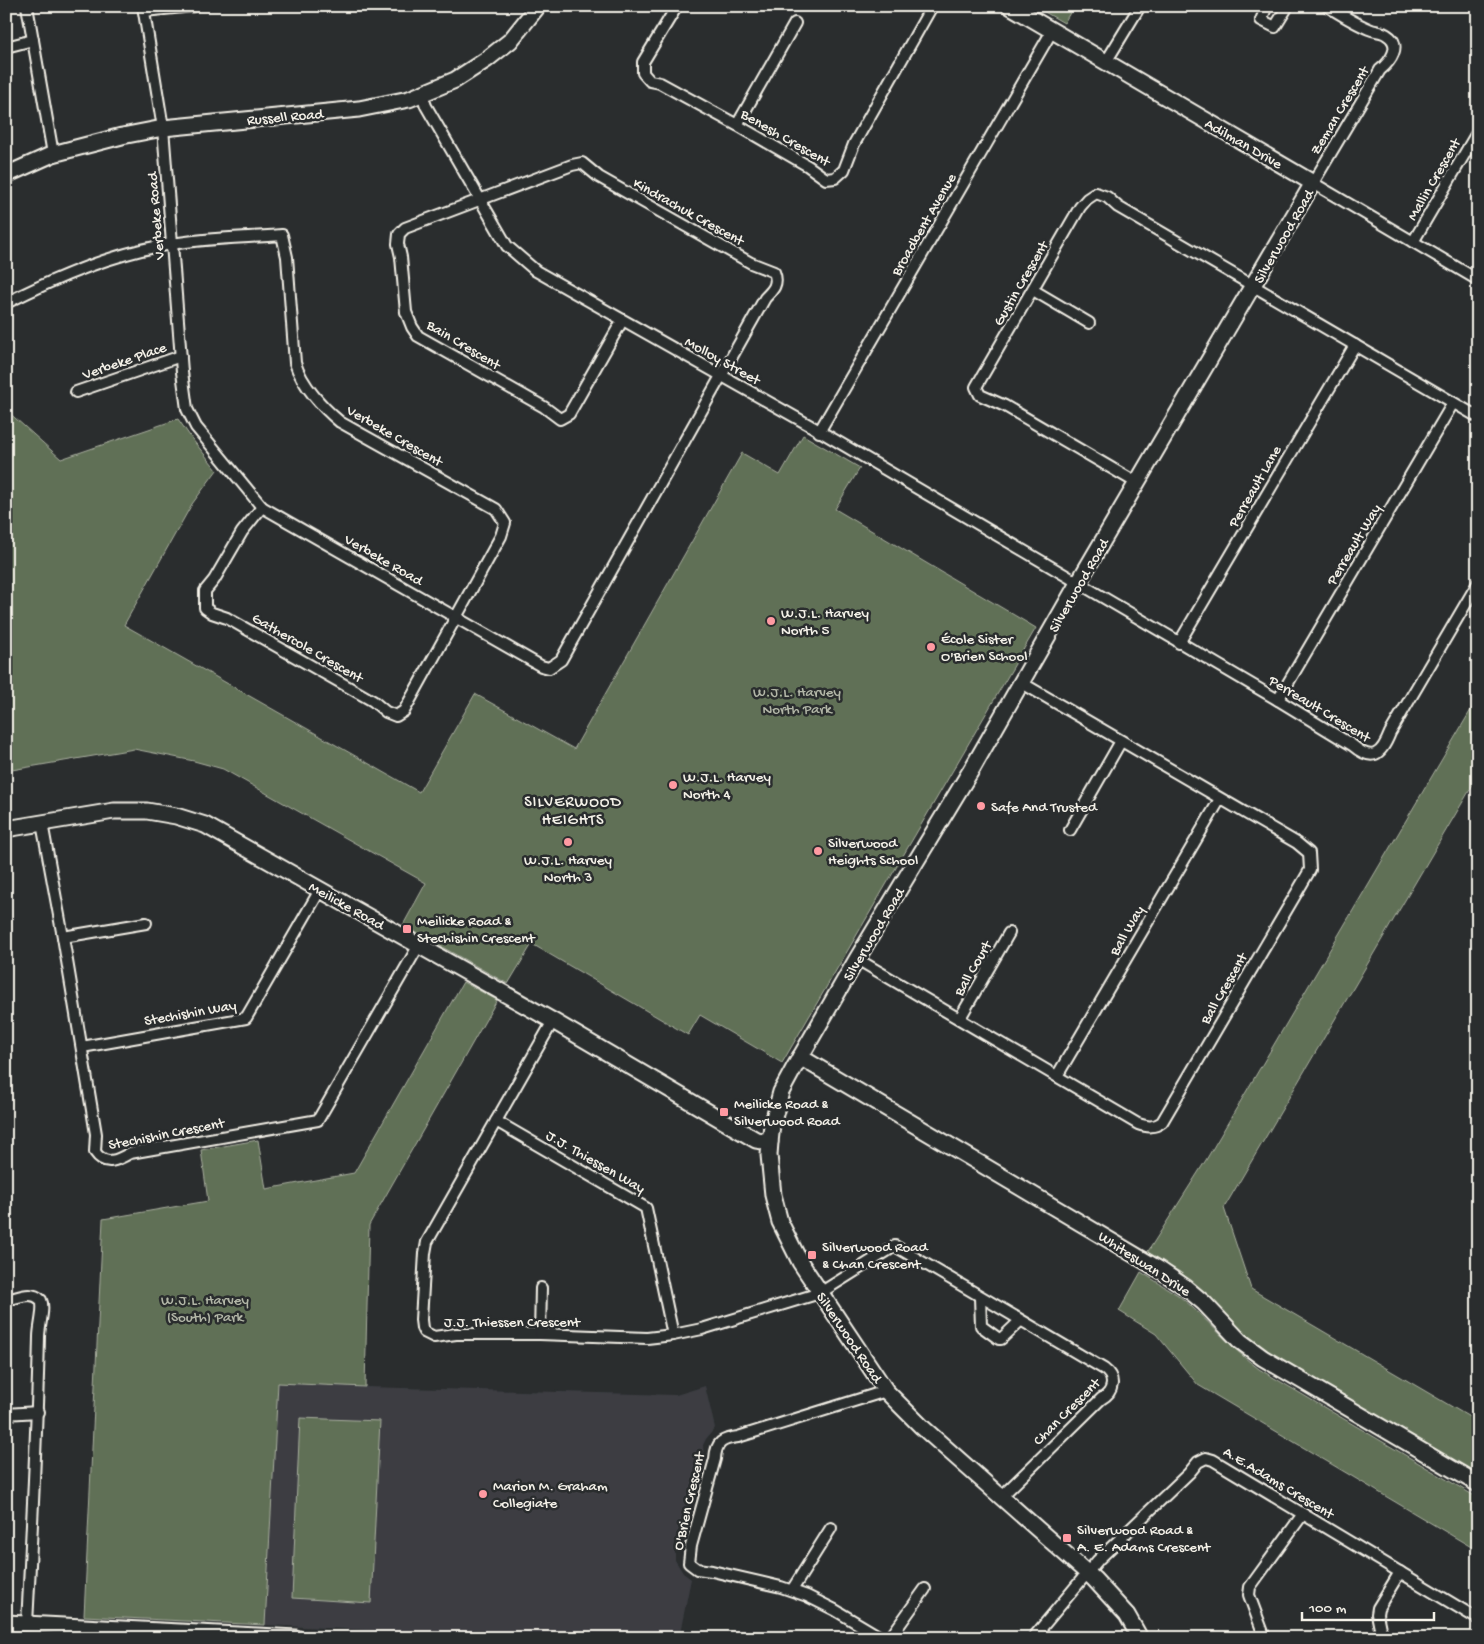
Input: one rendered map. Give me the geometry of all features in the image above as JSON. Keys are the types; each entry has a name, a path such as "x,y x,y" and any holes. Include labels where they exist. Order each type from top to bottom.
{"street":[{"path":"26,6 53,154"},
{"path":"144,8 194,6"},
{"name":"Russell Road","path":"6,175 53,154 162,128 359,109 395,102 422,94 455,80 486,60 510,41 538,6"},
{"name":"Benesh Crescent","path":"677,6 643,62 643,73 650,81 660,83 737,125 808,166 826,179 835,178 844,170 854,144 932,6"},
{"name":"Adilman Drive","path":"1010,6 1478,280"},
{"path":"1106,62 1140,6"},
{"path":"1267,6 1261,20 1275,27 1288,6"},
{"name":"Zeman Crescent","path":"1313,183 1380,70 1391,60 1395,51 1394,44 1387,34 1370,30 1327,6"},
{"name":"Verbeke Road","path":"144,8 162,128 182,372 187,409 205,440 262,507 540,666 550,668 561,660 721,376"},
{"path":"737,125 795,23"},
{"name":"Broadbent Avenue","path":"820,432 1052,31"},
{"path":"6,47 33,40"},
{"name":"Molloy Street","path":"422,94 426,106 507,246 536,271 820,432 1078,583"},
{"name":"Mallin Crescent","path":"1413,242 1478,131"},
{"name":"Kindrachuk Crescent","path":"481,200 572,165 582,163 599,177 750,263 774,272 777,279 775,288 765,298 721,376"},
{"name":"Silverwood Road","path":"1140,1638 1115,1600 1087,1572 922,1427 886,1391 820,1294 800,1262 780,1222 773,1195 769,1155 772,1125 782,1092 800,1057 1022,683 1078,583 1313,183"},
{"name":"Gustin Crescent","path":"1137,483 1005,406 980,395 976,386 1080,207 1087,198 1096,193 1107,197 1118,207 1253,286"},
{"name":"Bain Crescent","path":"481,200 405,228 399,234 398,244 406,312 418,336 544,407 560,418 569,414 622,321"},
{"name":"Verbeke Crescent","path":"172,244 282,235 287,257 295,363 299,374 306,384 340,422 496,509 502,516 505,523 504,529 455,617"},
{"path":"6,303 65,274 98,262 172,244"},
{"path":"1253,286 1478,417"},
{"path":"1033,290 1089,323"},
{"name":"Perreault Lane","path":"1179,643 1354,345"},
{"name":"Verbeke Place","path":"76,392 181,356"},
{"name":"Perreault Way","path":"1278,700 1453,402"},
{"name":"Gathercole Crescent","path":"262,507 242,532 214,580 205,591 205,608 212,613 235,623 373,701 386,712 396,716 404,711 455,617"},
{"name":"Perreault Crescent","path":"1078,583 1278,700 1352,745 1362,754 1372,755 1379,753 1385,747 1390,733 1478,584"},
{"name":"Ball Crescent","path":"858,959 1138,1124 1150,1127 1162,1122 1310,870 1309,853 1304,848 1022,683"},
{"path":"1070,830 1122,741"},
{"name":"Ball Way","path":"1057,1076 1220,799"},
{"name":"Meilicke Road","path":"6,829 114,811 147,811 176,816 205,826 553,1021 756,1140 770,1142"},
{"name":"Stechishin Crescent","path":"42,823 82,1047 96,1134 95,1152 101,1159 107,1161 113,1162 130,1153 318,1120 419,945"},
{"name":"Stechishin Way","path":"82,1047 246,1018 320,890"},
{"path":"63,937 146,922"},
{"name":"Ball Court","path":"960,1018 1009,933"},
{"name":"J.J. Thiessen Crescent","path":"553,1021 427,1242 422,1328 426,1334 434,1337 456,1334 540,1334 647,1338 702,1330 820,1294"},
{"name":"Whiteswan Drive","path":"800,1057 1160,1270 1204,1303 1240,1341 1264,1358 1478,1484"},
{"name":"J.J. Thiessen Way","path":"496,1121 646,1208 672,1335"},
{"name":"Chan Crescent","path":"820,1294 895,1246 1104,1369 1111,1376 1113,1385 1107,1396 1101,1399 1001,1497"},
{"path":"540,1334 541,1288"},
{"path":"6,1300 28,1294 38,1297 43,1304 39,1324 38,1412 26,1624"},
{"path":"980,1297 981,1326 999,1339 1020,1321"},
{"name":"O'Brien Crescent","path":"882,1638 835,1610 792,1590 697,1569 689,1563 691,1546 716,1450 720,1443 728,1438 738,1437 886,1391"},
{"path":"6,1414 38,1412"},
{"name":"A.E.Adams Crescent","path":"1087,1572 1202,1459 1209,1458 1478,1619"},
{"path":"1265,1638 1249,1595 1250,1587 1303,1514"},
{"path":"792,1590 831,1528"},
{"path":"1033,1638 1087,1572"},
{"path":"1382,1638 1377,1614 1378,1608 1400,1572"},
{"path":"890,1638 925,1589"},
{"path":"6,1623 105,1633 296,1638"}],"shaded area":[{"name":"Marion M. Graham Collegiate","path":"278,1383 676,1395 705,1386 715,1428 703,1445 704,1459 685,1526 675,1543 675,1560 683,1573 691,1579 679,1638 526,1638 265,1625"}],"green space":[{"path":"1034,6 1074,6 1064,23"},
{"name":"W.J.L. Harvey North Park","path":"6,410 61,459 178,419 217,470 192,504 124,625 419,792 475,694 574,749 742,453 780,475 803,435 860,468 835,509 1036,628 782,1063 700,1015 688,1035 532,944 508,984 403,925 426,883 223,769 134,749 6,771"},
{"path":"1478,698 1478,776 1224,1208 1251,1289 1478,1422 1478,1474 1269,1353 1237,1327 1197,1286 1180,1272 1147,1253 1206,1160"},
{"name":"W.J.L. Harvey (South) Park","path":"463,982 497,1000 369,1225 365,1387 278,1383 265,1625 84,1616 103,1219 208,1201 201,1150 258,1140 266,1189 354,1173"},
{"path":"1141,1272 1178,1295 1259,1369 1478,1498 1478,1551 1198,1385 1156,1334 1119,1311"},
{"path":"300,1418 380,1421 371,1603 292,1598"}],"place":[{"name":"W.J.L. Harvey North 5","path":"771,621"},
{"name":"École Sister O'Brien School","path":"931,647"},
{"name":"W.J.L. Harvey North 4","path":"673,785"},
{"name":"Safe And Trusted","path":"981,806"},
{"name":"W.J.L. Harvey North 3","path":"568,842"},
{"name":"Silverwood Heights School","path":"818,851"},
{"name":"Meilicke Road & Stechishin Crescent","path":"407,929"},
{"name":"Meilicke Road & Silverwood Road","path":"724,1112"},
{"name":"Silverwood Road & Chan Crescent","path":"812,1255"},
{"name":"Marion M. Graham Collegiate","path":"483,1494"},
{"name":"Silverwood Road & A. E. Adams Crescent","path":"1067,1538"}],"district":[{"name":"SILVERWOOD HEIGHTS","path":"573,809"}]}
